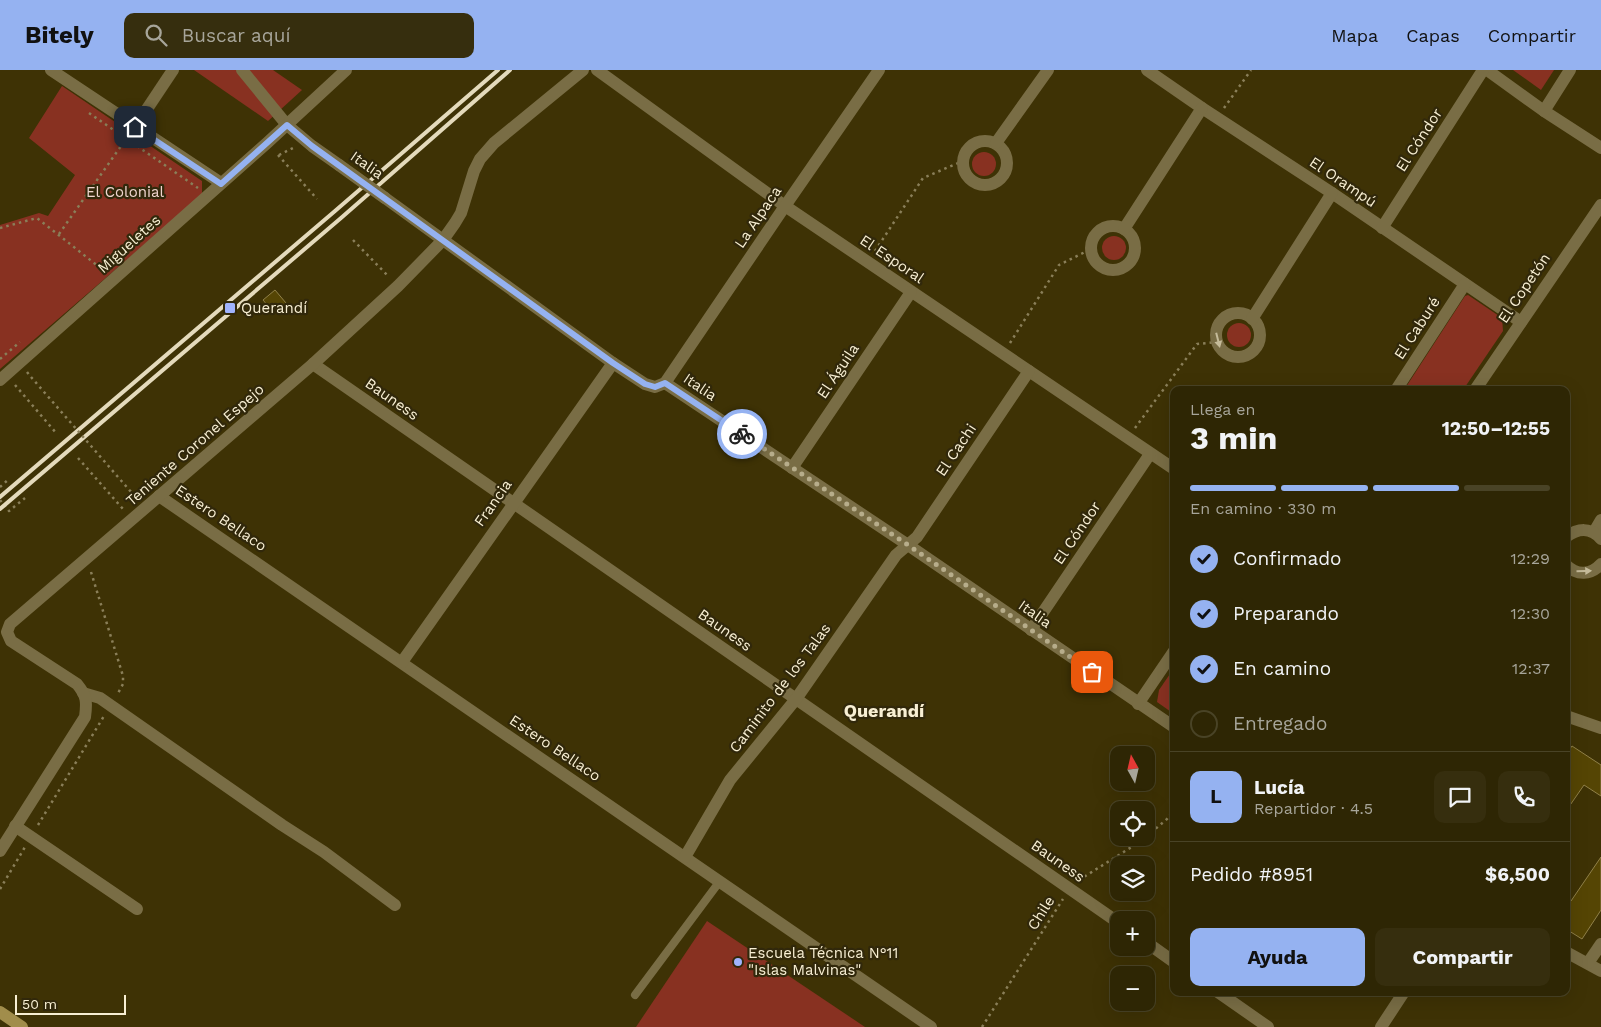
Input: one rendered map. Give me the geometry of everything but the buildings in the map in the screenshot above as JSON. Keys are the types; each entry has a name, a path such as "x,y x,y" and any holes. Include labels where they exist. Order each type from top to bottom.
{"main road":[{"path":"0,1012 22,1027"}],"street":[{"path":"50,70 221,184"},
{"path":"135,127 173,70"},
{"name":"Italia","path":"242,70 287,125 312,146 613,363 645,384 655,387 665,383 908,545 1170,725"},
{"name":"Migueletes","path":"0,380 267,143 346,70"},
{"name":"Teniente Coronel Espejo","path":"84,693 76,684 11,641 8,637 8,628 313,364 398,286 443,240 461,213 474,171 480,159 494,142 583,70"},
{"name":"El Esporal","path":"597,70 785,206 1170,467"},
{"name":"La Alpaca","path":"665,383 879,70"},
{"path":"996,144 1048,70"},
{"name":"El Orampú","path":"1147,70 1521,322"},
{"name":"El Cóndor","path":"1382,228 1483,70"},
{"path":"1487,70 1544,111 1601,148"},
{"path":"1544,111 1570,70"},
{"path":"1124,229 1202,108"},
{"path":"989,141 1002,148 1008,161 1004,175 999,180 985,185 978,184 967,175 963,161 969,148 975,143 989,141"},
{"path":"1252,319 1332,193"},
{"name":"El Copetón","path":"1478,386 1601,205"},
{"path":"1109,227 1124,229 1130,233 1136,246 1135,253 1128,265 1122,269 1115,270 1101,267 1092,256 1091,249 1092,241 1096,234 1102,229 1109,227"},
{"name":"El Caburé","path":"1399,386 1465,284"},
{"name":"El Águila","path":"792,468 911,292"},
{"path":"1232,314 1246,315 1257,324 1260,331 1258,346 1247,356 1232,357 1225,354 1217,342 1217,328 1220,322 1232,314"},
{"name":"Francia","path":"402,662 613,363"},
{"name":"Bauness","path":"313,364 1110,917"},
{"name":"El Cachi","path":"908,545 917,537 1028,371"},
{"name":"El Cóndor","path":"1031,630 1150,454"},
{"name":"Estero Bellaco","path":"159,496 932,1027"},
{"path":"1570,534 1579,530 1586,530 1597,535 1601,520"},
{"name":"Caminito de los Talas","path":"685,857 730,780 796,699 896,554 908,545"},
{"path":"1570,568 1577,572 1584,573 1591,572 1601,564"},
{"path":"1138,704 1170,657"},
{"path":"0,851 85,717 87,704 84,693"},
{"path":"84,693 100,698 119,711 282,825 324,852 395,906"},
{"path":"1570,720 1601,728"},
{"path":"16,826 137,909"},
{"path":"1588,964 1601,944"},
{"path":"1155,948 1170,959"},
{"path":"1570,954 1601,971"},
{"path":"1224,996 1268,1027"},
{"path":"1381,1027 1401,996"}],"lane":[{"path":"635,995 720,881"}],"path":[{"path":"1217,118 1251,70"},
{"path":"82,109 198,188"},
{"path":"59,234 135,127"},
{"path":"267,143 317,199"},
{"path":"868,262 923,178 963,161"},
{"path":"0,228 37,218 103,270 110,264"},
{"path":"353,240 390,278 396,272"},
{"path":"1003,354 1059,265 1091,249"},
{"path":"0,359 22,340"},
{"path":"1128,438 1197,344 1217,342"},
{"path":"28,374 138,500"},
{"path":"22,380 15,385 57,434"},
{"path":"78,458 124,511"},
{"path":"0,487 9,479"},
{"path":"0,500 9,511 25,498"},
{"name":"Chile","path":"1155,829 1170,815"},
{"name":"Chile","path":"982,1027 1069,889 1082,878 1135,846"}],"green space":[{"path":"194,70 273,70 302,90 268,121"},
{"path":"1513,70 1554,70 1541,90"},
{"name":"El Colonial","path":"62,86 202,181 202,195 0,369 0,225 39,213 48,216 75,175 29,138"},
{"path":"984,152 993,155 996,164 993,173 984,176 975,173 972,164 975,155"},
{"path":"1114,236 1123,239 1126,248 1123,257 1114,260 1105,257 1102,248 1105,239"},
{"path":"1468,295 1502,318 1503,331 1466,386 1407,386 1465,296"},
{"path":"1239,323 1248,326 1251,335 1248,344 1239,347 1230,344 1227,335 1230,326"},
{"path":"1170,674 1170,711 1157,702 1159,690"},
{"name":"Escuela Técnica N°11 \"Islas Malvinas\"","path":"707,921 865,1027 636,1027"}],"railway":[{"path":"0,497 498,70"},
{"path":"0,509 341,218 510,70"}],"way so far":[{"path":"742,434 908,545 1092,672"}],"place":[{"name":"Querandí","path":"230,308"},
{"name":"Escuela Técnica N°11 \"Islas Malvinas\"","path":"738,962"}],"district":[{"name":"Querandí","path":"884,711"}],"route":[{"path":"135,127 221,184 287,125 312,146 613,363 645,384 655,387 665,383 742,434"}]}
